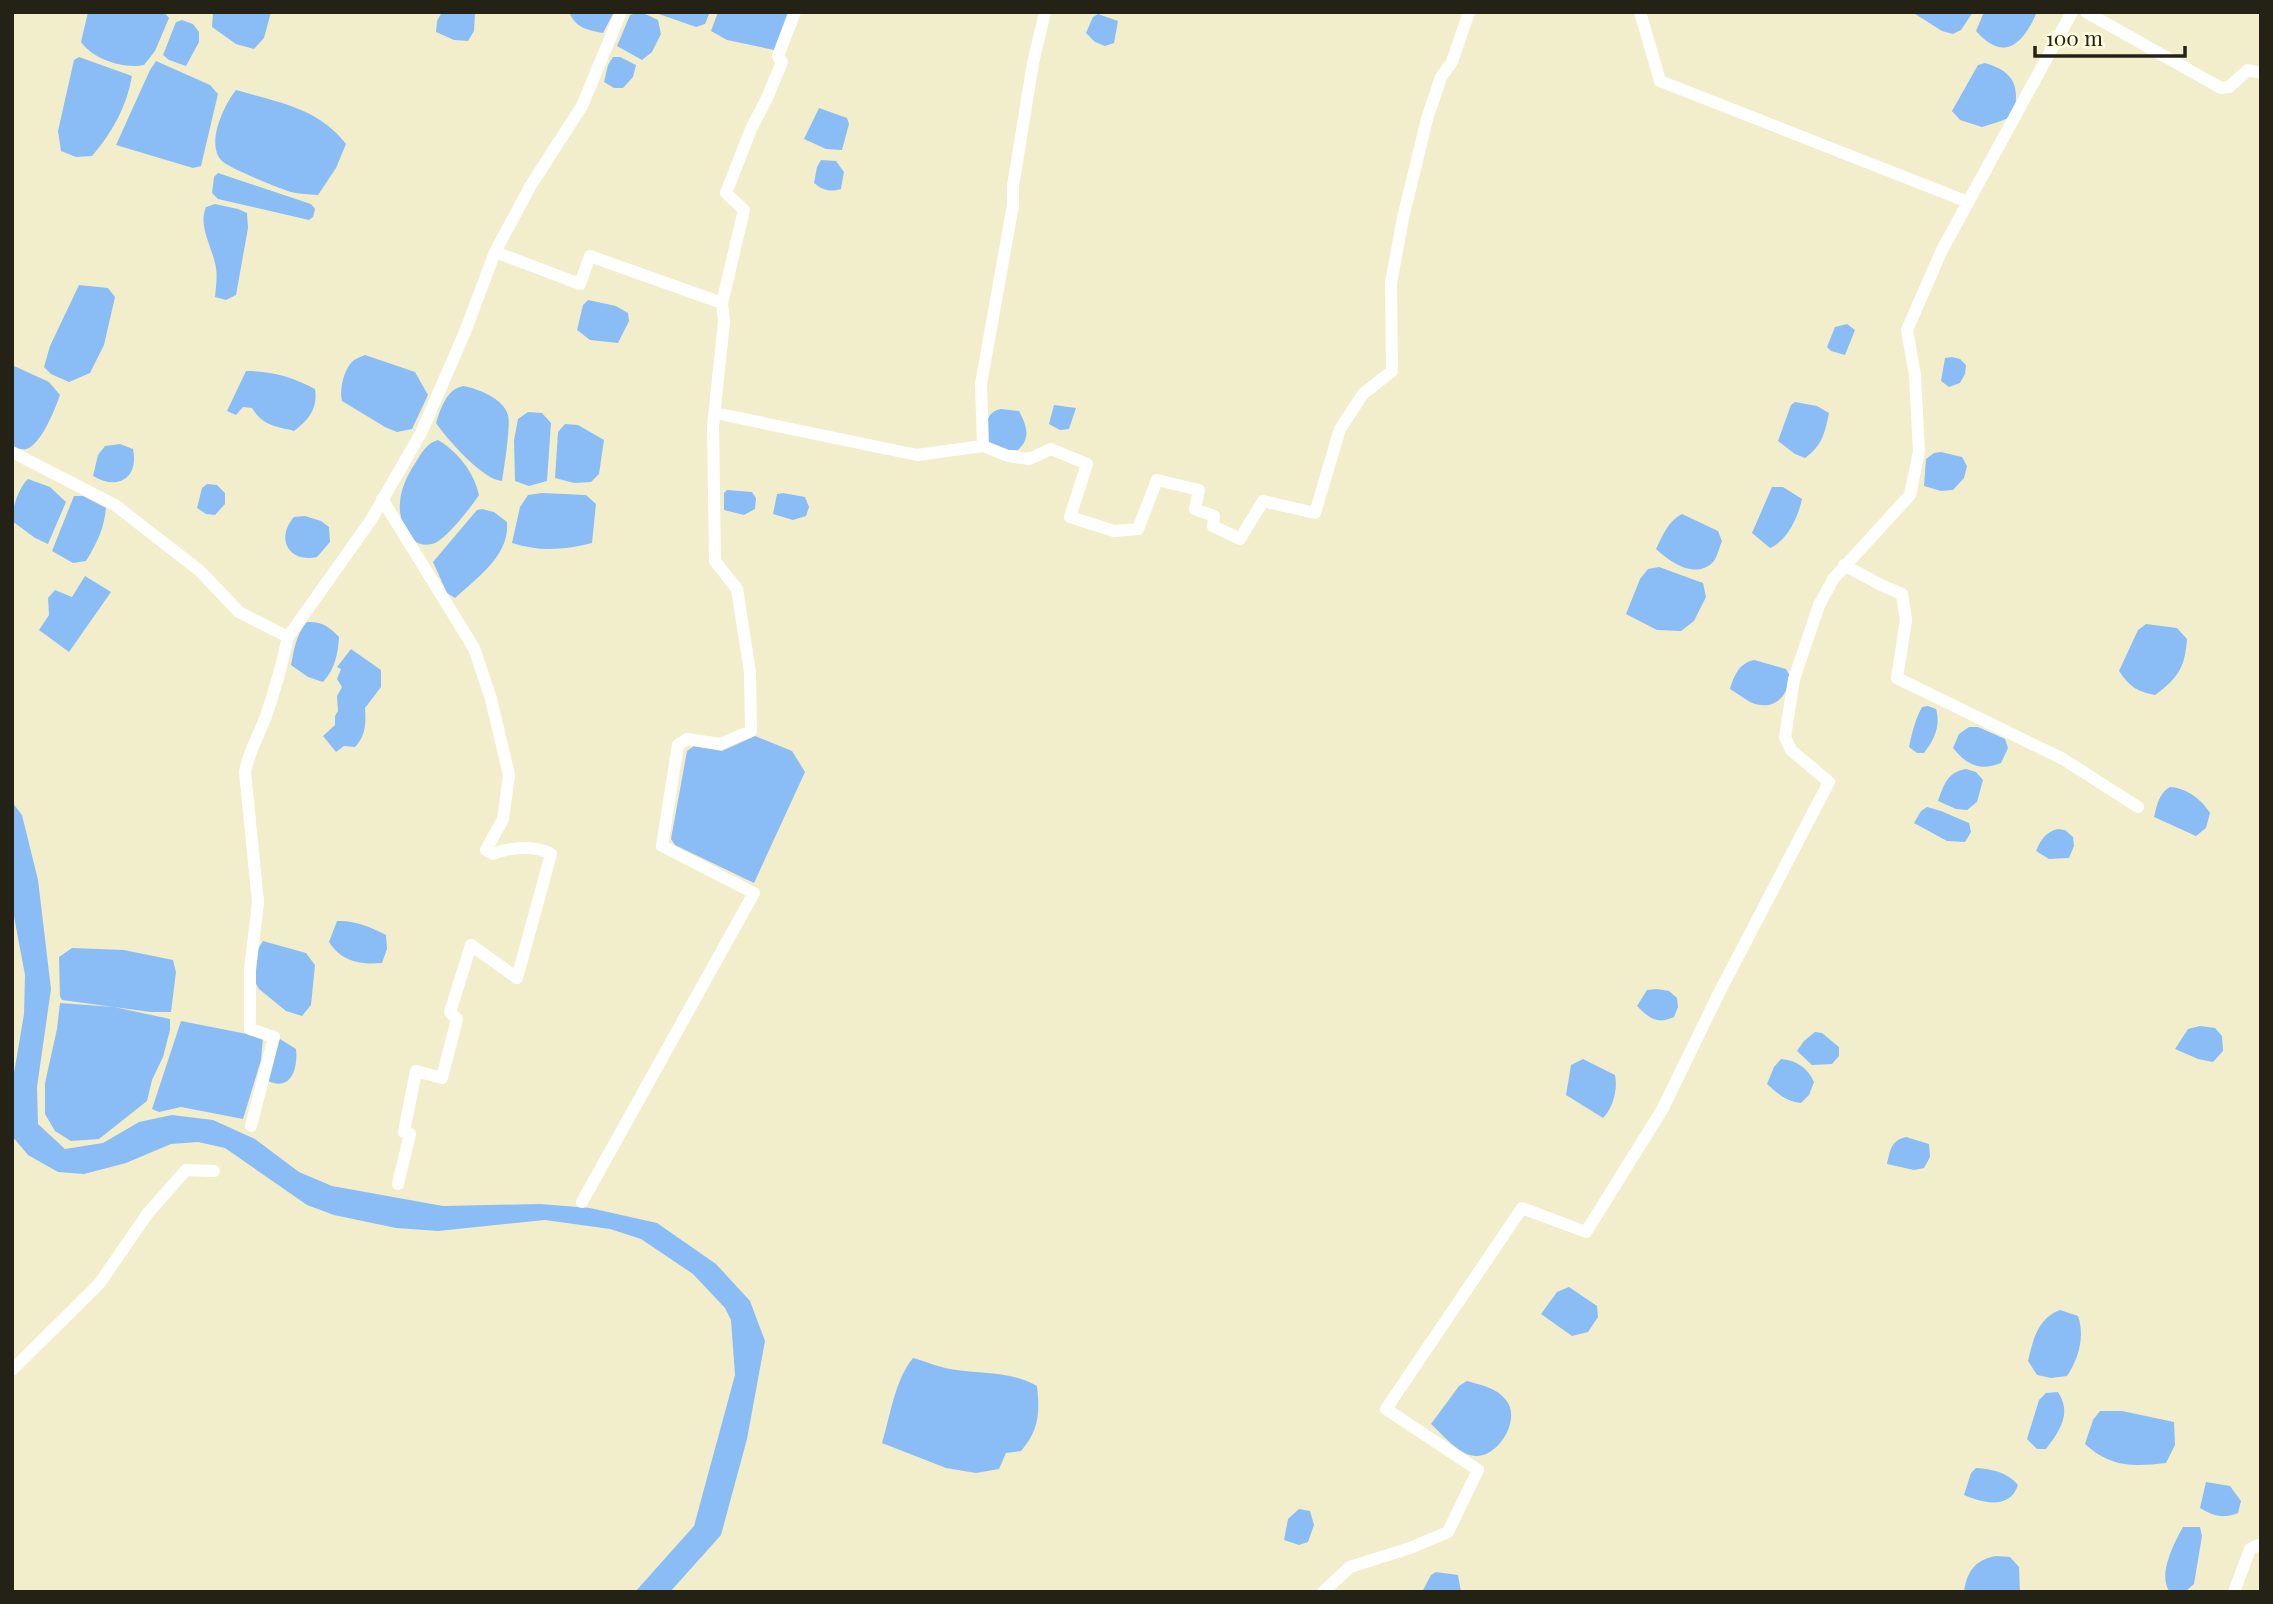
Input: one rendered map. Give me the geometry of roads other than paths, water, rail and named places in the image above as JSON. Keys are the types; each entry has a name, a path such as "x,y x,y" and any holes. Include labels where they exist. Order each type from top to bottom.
{"street":[{"path":"251,1126 274,1037 250,1029 250,970 258,902 245,772 249,751 265,718 281,670 288,637 371,520 421,433 465,332 495,252 531,185 582,106 621,12"},
{"path":"582,1202 754,892 662,846 678,746 687,739 720,744 751,731 750,673 737,589 715,561 715,413 724,322 722,303 744,210 726,193 751,129 768,98 782,62 778,55 795,12"},
{"path":"983,446 981,384 1013,205 1013,187 1033,63 1045,12"},
{"path":"715,413 917,455 983,446 1008,456 1029,458 1051,449 1087,464 1070,517 1114,531 1138,529 1157,480 1199,489 1195,509 1214,516 1213,526 1240,539 1263,501 1315,513 1340,429 1363,394 1392,371 1391,283 1403,218 1427,119 1441,77 1452,62 1469,12"},
{"path":"1640,12 1660,81 1968,202"},
{"path":"1322,1592 1350,1567 1410,1548 1448,1532 1478,1470 1386,1409 1522,1208 1586,1232 1662,1110 1720,991 1829,782 1791,750 1785,737 1794,679 1819,605 1833,578 1910,495 1919,452 1915,375 1907,330 1942,250 2072,12"},
{"path":"2086,12 2221,88 2229,87 2248,70 2261,73"},
{"path":"495,252 580,284 590,256 722,303"},
{"path":"12,452 115,505 200,571 239,612 288,637"},
{"path":"382,499 474,648 491,699 509,775 503,819 486,850 493,854 502,850 541,848 551,854 517,978 471,945 450,1012 457,1019 442,1078 416,1071 404,1132 410,1133 398,1184"},
{"path":"1844,565 1902,594 1906,620 1897,678 2063,759 2138,807"},
{"path":"12,1370 99,1284 148,1213 186,1170 214,1171"},
{"path":"2234,1592 2250,1549 2261,1544"}],"water":[{"path":"88,12 164,12 169,18 155,51 144,65 128,66 101,58 81,42"},
{"path":"213,12 271,12 264,38 254,49 236,44 212,27"},
{"path":"442,12 475,13 474,31 468,41 454,40 436,32 437,21"},
{"path":"569,12 614,12 603,33 578,25"},
{"path":"641,12 658,20 661,34 652,52 642,60 617,46 630,15"},
{"path":"653,12 710,12 705,24 696,27"},
{"path":"718,12 788,12 774,50 727,40 711,31"},
{"path":"1912,12 1973,12 1961,30 1953,34 1942,31"},
{"path":"1984,12 2037,12 2019,41 2004,47 1986,41 1976,31"},
{"path":"1098,14 1118,21 1114,43 1105,46 1095,42 1086,33 1093,17"},
{"path":"182,20 193,24 199,32 199,42 186,66 163,55 176,22"},
{"path":"79,57 132,76 118,119 106,138 92,156 76,157 61,151 58,131 74,60"},
{"path":"613,57 620,57 636,65 633,77 623,88 614,88 604,82"},
{"path":"156,61 210,85 218,94 201,166 193,168 116,145"},
{"path":"1985,63 1997,67 2011,78 2016,99 2014,110 2009,117 1982,127 1960,120 1952,111 1978,65"},
{"path":"236,90 310,114 335,132 346,144 336,168 318,195 285,190 221,160 215,144 218,124"},
{"path":"819,108 847,118 849,124 842,150 826,149 804,139"},
{"path":"821,160 836,161 844,172 841,189 827,190 814,183"},
{"path":"218,173 311,204 315,209 313,217 309,220 218,199 212,193 214,177"},
{"path":"215,204 247,213 248,228 236,295 226,300 215,297 216,267 203,221 206,207"},
{"path":"79,285 108,288 115,297 104,345 90,373 69,382 51,374 44,367 50,346"},
{"path":"588,300 616,306 628,313 629,321 618,343 590,340 577,330 583,305"},
{"path":"1847,324 1855,330 1845,355 1831,351 1827,347 1835,327"},
{"path":"365,355 415,372 428,395 412,429 397,432 342,401 342,385 347,368 354,360"},
{"path":"1945,358 1960,359 1966,365 1960,383 1949,387 1941,381"},
{"path":"12,365 49,382 60,395 44,431 34,444 25,449 12,447"},
{"path":"246,371 282,376 315,389 314,408 308,418 294,431 265,422 252,408 243,407 236,415 227,411"},
{"path":"463,386 496,399 508,415 502,481 485,474 457,448 436,423 448,396"},
{"path":"1795,402 1817,406 1829,413 1822,438 1805,458 1778,441 1791,405"},
{"path":"1054,405 1076,408 1069,429 1060,430 1049,424"},
{"path":"1001,409 1019,411 1024,422 1025,441 1018,450 989,445 988,418"},
{"path":"528,412 542,413 551,423 547,481 529,486 515,481 514,440 518,419"},
{"path":"565,424 578,425 604,440 599,474 591,482 574,483 555,478 558,432"},
{"path":"438,440 464,463 479,495 446,535 435,543 426,545 412,539 407,533 401,518 400,502 403,486 413,467 425,448"},
{"path":"120,444 133,449 133,468 130,474 118,482 93,476 98,455 105,446"},
{"path":"1941,452 1962,457 1967,466 1964,478 1953,490 1941,491 1924,486 1926,459"},
{"path":"28,479 50,487 66,502 48,544 12,521 17,498"},
{"path":"207,484 217,485 225,493 225,504 215,515 206,514 197,508 202,488"},
{"path":"1772,487 1783,487 1802,499 1791,527 1782,540 1770,548 1752,533"},
{"path":"727,490 752,492 756,498 755,509 744,515 724,510 724,493"},
{"path":"777,494 805,497 809,507 806,516 793,520 773,514"},
{"path":"528,495 586,495 596,504 592,543 552,549 512,543 520,507"},
{"path":"74,496 83,496 106,508 104,523 86,561 73,563 52,551"},
{"path":"477,510 494,512 507,522 507,534 498,555 490,565 455,598 447,593 433,562"},
{"path":"1682,514 1718,531 1722,541 1714,560 1706,567 1683,567 1656,549 1669,524"},
{"path":"305,516 321,521 329,527 330,542 317,557 299,556 288,548 288,525 294,517"},
{"path":"1659,567 1703,583 1706,597 1694,621 1681,631 1657,630 1626,614 1640,579 1648,569"},
{"path":"85,576 111,592 69,652 39,630 49,615 48,598 55,590 72,597"},
{"path":"307,622 325,625 339,637 335,661 323,682 308,677 291,665 298,637"},
{"path":"2146,624 2177,628 2187,639 2179,672 2155,695 2134,688 2119,671 2138,630"},
{"path":"351,649 381,670 381,687 365,708 365,729 359,743 355,747 344,746 336,752 323,736 335,725 337,696 342,687 337,679 341,669 337,667"},
{"path":"1754,660 1786,669 1790,676 1786,691 1772,704 1758,705 1730,689 1741,667"},
{"path":"1922,707 1936,709 1937,727 1934,738 1924,753 1917,753 1909,747 1911,737"},
{"path":"1969,727 1978,727 2005,739 2008,748 2001,763 1981,767 1969,763 1958,754 1953,748 1959,734"},
{"path":"755,736 792,751 805,772 754,883 675,845 671,839 687,751 694,746 722,751"},
{"path":"1966,769 1976,772 1983,780 1977,802 1967,810 1956,809 1938,801 1950,776"},
{"path":"2170,787 2193,796 2210,813 2206,828 2196,836 2154,817 2161,796"},
{"path":"12,802 22,815 38,880 51,989 37,1087 38,1124 65,1149 103,1143 139,1122 172,1115 213,1120 255,1139 299,1172 332,1186 443,1206 540,1204 590,1208 657,1223 716,1264 750,1301 765,1341 747,1439 721,1535 670,1592 635,1592 694,1526 735,1375 731,1320 725,1308 693,1274 641,1239 610,1229 545,1220 438,1231 396,1228 334,1215 307,1205 225,1148 198,1142 171,1144 126,1163 84,1174 58,1172 28,1155 12,1136 12,1085 24,1014 25,975 12,906"},
{"path":"1927,807 1969,823 1971,832 1965,842 1947,841 1914,823 1921,811"},
{"path":"2058,829 2065,830 2073,837 2074,846 2069,858 2049,859 2036,851 2044,837"},
{"path":"337,921 362,925 386,935 387,949 382,963 359,962 339,954 329,942"},
{"path":"263,941 306,953 315,965 311,1005 302,1016 286,1011 259,989 254,980 258,949"},
{"path":"72,948 124,950 173,960 176,972 171,1012 151,1012 62,1000 59,957"},
{"path":"1647,990 1669,991 1677,998 1678,1007 1674,1017 1654,1019 1637,1006"},
{"path":"60,1003 114,1007 170,1019 163,1057 152,1080 147,1101 99,1139 71,1141 55,1131 45,1114 45,1083"},
{"path":"181,1021 263,1037 261,1060 243,1119 181,1107 159,1112 152,1109"},
{"path":"2200,1026 2215,1028 2222,1036 2223,1051 2213,1062 2175,1049 2188,1029"},
{"path":"1815,1032 1822,1033 1839,1047 1839,1056 1832,1064 1812,1065 1797,1051"},
{"path":"280,1039 296,1049 296,1063 292,1076 283,1083 276,1084 268,1081 275,1045"},
{"path":"1583,1059 1615,1075 1614,1098 1603,1118 1566,1095 1571,1065"},
{"path":"1781,1059 1801,1066 1814,1082 1809,1095 1801,1103 1782,1096 1767,1084 1774,1067"},
{"path":"1906,1137 1929,1144 1930,1157 1924,1168 1914,1170 1887,1164 1894,1143"},
{"path":"1569,1287 1597,1306 1598,1317 1588,1332 1572,1336 1541,1314 1557,1292"},
{"path":"2060,1310 2078,1316 2081,1339 2078,1354 2067,1376 2051,1378 2037,1375 2028,1361 2035,1338 2046,1318"},
{"path":"913,1358 950,1369 1017,1378 1037,1386 1037,1421 1032,1436 1021,1451 1006,1453 999,1469 976,1473 946,1468 882,1443 901,1377"},
{"path":"1467,1381 1498,1393 1510,1408 1511,1417 1505,1436 1492,1451 1484,1455 1475,1456 1463,1452 1431,1424 1459,1386"},
{"path":"2058,1392 2064,1407 2062,1422 2046,1449 2037,1449 2027,1439 2039,1400 2046,1393"},
{"path":"2100,1411 2122,1411 2174,1422 2175,1445 2166,1463 2122,1464 2094,1452 2085,1444 2093,1420"},
{"path":"1976,1468 1993,1470 2009,1477 2018,1485 2014,1493 2009,1498 1995,1502 1964,1495 1971,1473"},
{"path":"2206,1482 2230,1486 2241,1501 2238,1513 2218,1516 2200,1508"},
{"path":"1299,1509 1310,1511 1314,1525 1308,1542 1299,1545 1284,1540 1288,1519"},
{"path":"2183,1527 2200,1527 2202,1536 2194,1584 2185,1592 2170,1592 2166,1585 2166,1569"},
{"path":"1996,1556 2010,1557 2019,1567 2020,1592 1964,1592 1967,1578 1973,1568 1983,1560"},
{"path":"1436,1572 1458,1575 1461,1592 1422,1592 1431,1575"}]}
